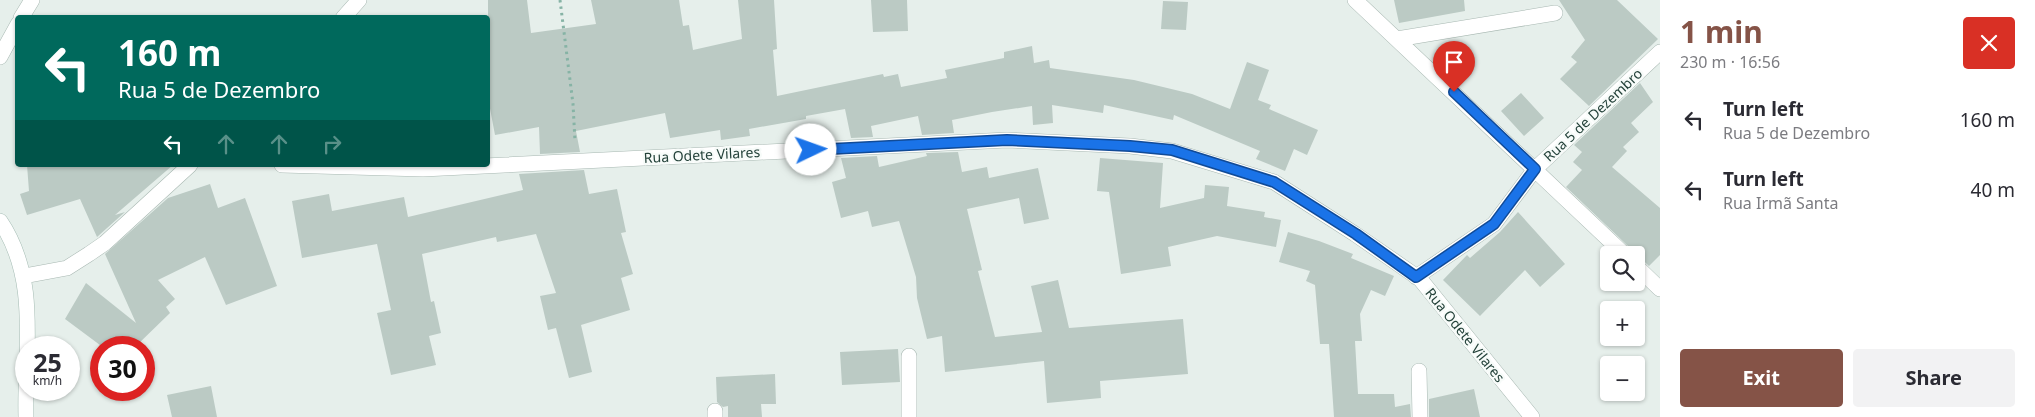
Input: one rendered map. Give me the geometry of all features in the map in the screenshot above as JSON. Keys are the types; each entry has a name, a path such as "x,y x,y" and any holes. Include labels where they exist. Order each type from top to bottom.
{"street":[{"path":"23,15 32,0"},
{"path":"346,15 359,0"},
{"path":"1355,0 1616,246"},
{"path":"1397,39 1555,13"},
{"path":"0,57 15,30"},
{"name":"Rua 5 de Dezembro","path":"1416,277 1494,224 1535,169 1660,52"},
{"name":"Rua Odete Vilares","path":"490,166 1007,140 1172,150 1274,182 1356,234 1416,277 1532,417"},
{"path":"24,276 67,268 89,254 105,243 188,167"},
{"name":"Rua Odete Vilares","path":"352,167 423,169 467,167"},
{"path":"0,220 16,250 24,276 27,299 26,417"},
{"path":"1645,275 1660,289"},
{"path":"909,417 910,356"},
{"path":"1419,371 1420,417"}],"path":[{"path":"560,0 573,104 576,162"}],"building":[{"path":"488,0 527,0 531,33 596,24 591,0 679,0 683,26 689,25 693,50 742,39 738,0 774,0 777,49 773,50 777,96 883,74 884,77 898,74 901,87 947,78 945,70 1004,58 1004,52 1032,46 1034,63 1049,60 1050,68 1134,80 1192,94 1230,109 1247,62 1269,70 1258,100 1271,105 1269,109 1318,130 1307,155 1294,149 1285,171 1256,159 1260,151 1174,115 1173,120 1104,105 1103,113 1052,105 1053,123 1033,125 1032,106 992,112 952,120 954,133 922,135 918,116 871,126 873,137 851,138 845,109 806,116 806,119 749,129 750,136 721,140 720,130 670,138 665,113 576,131 580,152 540,154 539,127 495,135 490,109 490,15 488,15"},
{"path":"871,0 907,0 908,31 873,32"},
{"path":"1394,0 1464,0 1465,11 1399,23"},
{"path":"1559,0 1617,0 1658,39 1589,106 1560,79 1577,62 1571,57 1585,40"},
{"path":"1163,1 1188,2 1186,30 1161,29"},
{"path":"1640,83 1653,102 1631,123 1639,132 1623,147 1627,151 1612,167 1660,208 1660,255 1649,266 1645,262 1645,246 1628,246 1566,187 1582,170 1573,162 1582,152 1574,145"},
{"path":"1521,93 1544,118 1524,136 1501,111"},
{"path":"958,152 962,172 987,167 989,178 1038,168 1049,219 1024,224 1019,198 967,209 982,270 978,271 995,337 1042,332 1031,286 1058,280 1069,328 1183,319 1188,374 1100,381 1101,398 1047,403 1044,361 945,372 942,336 927,339 917,298 916,277 899,221 872,227 868,211 841,218 832,182 846,178 841,158 877,156 879,167 927,156 926,153"},
{"path":"1100,158 1163,163 1160,208 1204,198 1205,185 1229,187 1227,206 1265,212 1264,217 1281,220 1276,247 1217,236 1168,247 1171,266 1121,274 1109,192 1097,191"},
{"path":"27,167 171,167 115,215 125,212 97,237 80,199 27,215 20,194 29,191"},
{"path":"584,170 589,194 617,189 626,232 621,233 633,274 621,278 630,310 581,325 592,372 569,378 556,328 548,330 540,296 556,293 536,234 497,242 496,237 422,254 431,302 434,301 441,333 429,336 436,365 391,375 377,313 391,310 377,244 302,258 292,201 329,194 332,211 404,197 408,217 523,190 519,174"},
{"path":"210,184 218,208 245,198 277,286 226,305 205,257 158,280 175,299 166,307 170,313 146,336 90,336 90,338 65,319 86,283 136,323 105,254 168,198"},
{"path":"1518,212 1565,264 1540,287 1525,270 1480,316 1443,280 1467,255 1470,258 1500,232"},
{"path":"1288,232 1353,254 1351,258 1394,276 1385,296 1371,290 1360,314 1362,341 1355,341 1358,394 1394,394 1395,407 1410,404 1411,417 1334,417 1329,344 1320,344 1315,285 1306,281 1310,271 1279,262"},
{"path":"898,349 900,382 842,385 840,352"},
{"path":"775,374 776,404 761,404 762,417 728,417 728,406 723,407 717,402 716,377"},
{"path":"211,386 217,417 172,417 167,395"},
{"path":"1474,389 1480,417 1429,417 1429,399"}],"route":[{"path":"811,150 1007,140 1172,150 1274,182 1356,234 1416,277 1494,224 1535,169 1454,92"}]}
